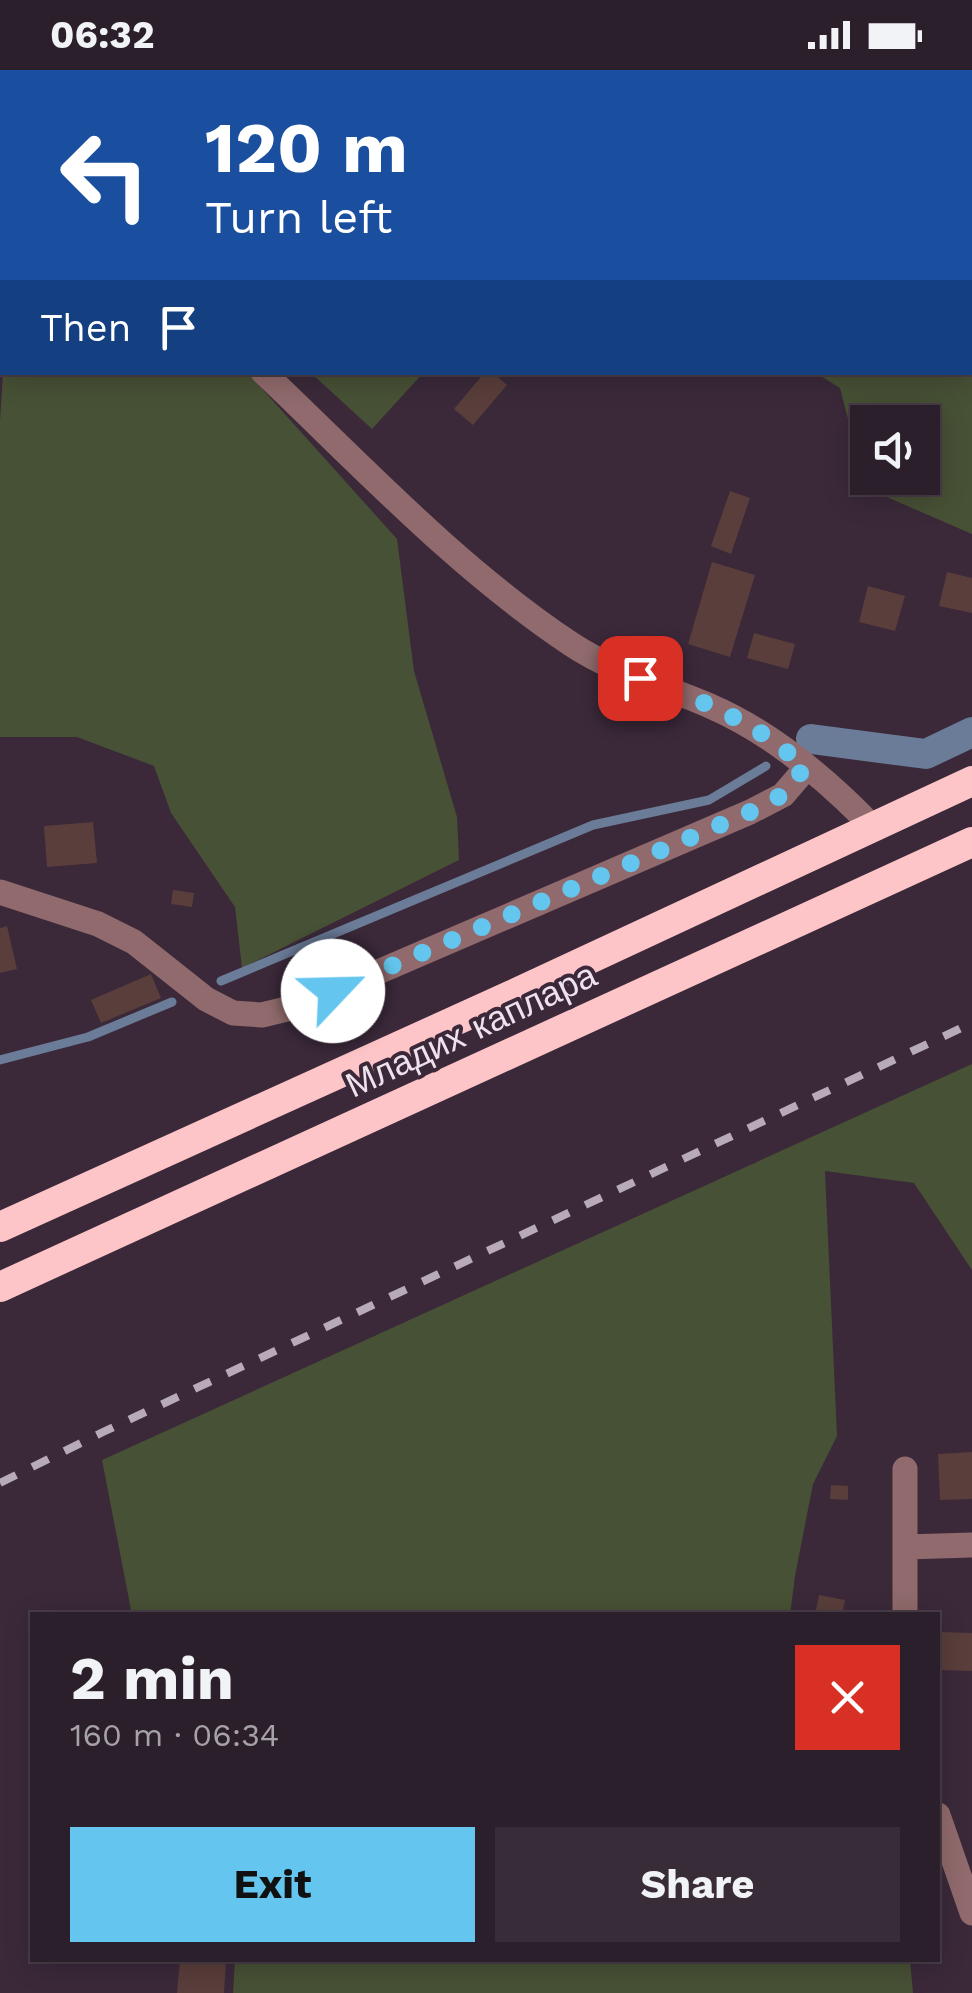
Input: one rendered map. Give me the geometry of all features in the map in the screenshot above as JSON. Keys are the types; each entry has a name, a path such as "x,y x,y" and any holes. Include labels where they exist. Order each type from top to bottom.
{"highway":[{"name":"Младих каплара","path":"0,1226 972,782"},
{"name":"Младих каплара","path":"0,1286 972,842"}],"street":[{"path":"266,375 457,556 532,617 618,670 712,706 754,728 832,786 863,817"},
{"path":"0,892 98,924 134,942 206,1000 232,1012 262,1015 299,1006 750,812 782,795 806,766"},
{"path":"905,1469 905,1612"},
{"path":"905,1547 972,1546"},
{"path":"940,1820 972,1913"}],"green space":[{"path":"3,375 250,375 397,539 414,671 457,817 459,860 242,968 235,907 171,813 154,766 77,737 0,737"},
{"path":"313,375 421,375 372,429"},
{"path":"819,375 972,375 972,534 882,495 940,495 940,405 850,405 850,426 840,388"},
{"path":"972,1064 972,1270 914,1183 825,1171 837,1436 813,1484 790,1612 131,1612 102,1460"},
{"path":"235,1962 910,1962 913,1993 233,1993"}],"building":[{"path":"482,375 495,375 507,385 473,425 454,409"},
{"path":"730,491 750,498 731,554 711,546"},
{"path":"712,562 755,575 730,657 688,644"},
{"path":"947,572 972,578 972,613 939,606"},
{"path":"868,586 905,596 895,631 859,622"},
{"path":"754,633 795,644 788,669 747,658"},
{"path":"93,822 97,863 47,867 44,826"},
{"path":"173,890 194,893 192,907 171,904"},
{"path":"7,926 17,969 0,973 0,928"},
{"path":"151,974 161,998 101,1023 91,1000"},
{"path":"972,1452 972,1499 940,1500 938,1454"},
{"path":"831,1485 848,1486 848,1500 830,1499"},
{"path":"819,1595 845,1600 843,1612 816,1612"},
{"path":"940,1632 972,1633 972,1671 940,1670"},
{"path":"180,1962 226,1962 224,1993 177,1993"}],"waterway":[{"path":"811,739 926,754 972,732"},
{"path":"221,981 593,825 709,800 766,766"},
{"path":"0,1060 88,1037 172,1002"}],"railway":[{"path":"0,1483 972,1023"}],"route":[{"path":"333,991 750,812 782,795 806,766 754,728 712,706 640,678"}]}
